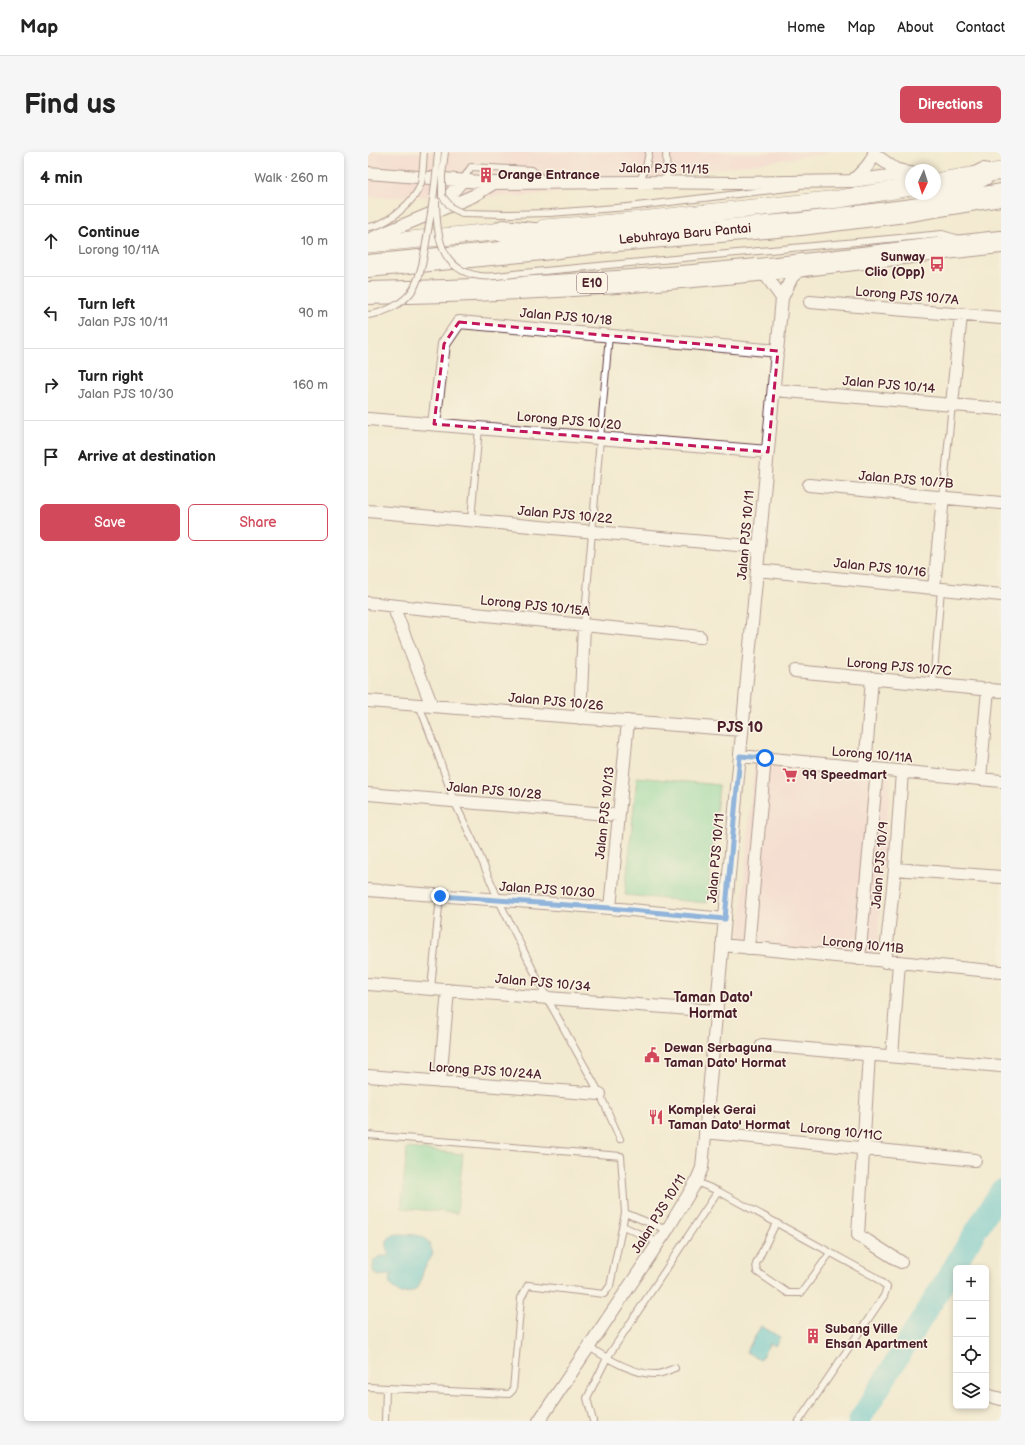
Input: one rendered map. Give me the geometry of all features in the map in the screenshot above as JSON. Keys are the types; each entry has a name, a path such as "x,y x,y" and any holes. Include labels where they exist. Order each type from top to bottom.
{"highway":[{"path":"905,211 922,199 956,188 992,173"},
{"name":"Lebuhraya Baru Pantai","path":"368,266 542,249 605,241 753,229 905,211 1001,196"},
{"path":"503,231 605,241"},
{"name":"E10","path":"368,293 427,292 612,282 756,270 804,257 1001,242"}],"main road":[{"path":"941,181 992,173"},
{"path":"368,244 503,231 612,223 839,200 905,179"}],"street":[{"path":"852,181 861,173 874,153 895,169 905,174"},
{"name":"Jalan PJS 11/15","path":"368,173 494,183 732,183 852,181 905,177"},
{"path":"941,174 959,177"},
{"path":"439,209 462,181"},
{"path":"368,239 384,234 439,209 473,196 494,183"},
{"name":"Jalan PJS 10/11","path":"539,1421 667,1230 696,1182 702,1168 782,298 804,257"},
{"path":"756,270 767,277 782,298"},
{"name":"Lorong PJS 10/7A","path":"810,302 1001,318"},
{"path":"952,404 960,315"},
{"name":"Jalan PJS 10/18","path":"434,424 444,344 459,322 778,350"},
{"name":"Jalan PJS 10/14","path":"774,390 1001,409"},
{"name":"Lorong PJS 10/20","path":"368,419 768,452"},
{"name":"Jalan PJS 10/7B","path":"809,485 1001,503"},
{"path":"938,588 943,497"},
{"name":"Jalan PJS 10/22","path":"368,510 759,547"},
{"name":"Jalan PJS 10/16","path":"757,570 1001,595"},
{"name":"Lorong PJS 10/15A","path":"368,603 700,636"},
{"path":"393,606 432,706"},
{"path":"580,718 584,625"},
{"name":"Lorong PJS 10/7C","path":"795,671 1001,690"},
{"path":"859,959 871,769 872,678"},
{"path":"980,779 988,689"},
{"name":"Jalan PJS 10/26","path":"368,701 742,730"},
{"name":"Jalan PJS 10/13","path":"610,908 628,721"},
{"name":"Lorong 10/11A","path":"740,756 1001,781"},
{"path":"748,948 765,758"},
{"name":"Jalan PJS 10/9","path":"885,962 895,869 902,772"},
{"name":"Jalan PJS 10/28","path":"368,794 618,815"},
{"path":"895,869 1001,878"},
{"name":"Jalan PJS 10/30","path":"368,890 499,901 610,908 725,919"},
{"name":"Lorong 10/11B","path":"722,945 885,962 1001,972"},
{"path":"892,1056 899,963"},
{"name":"Jalan PJS 10/34","path":"368,984 716,1011"},
{"path":"440,1082 448,990"},
{"path":"762,1045 1001,1066"},
{"path":"869,1054 858,1235 901,1262"},
{"name":"Lorong PJS 10/24A","path":"368,1076 600,1094"},
{"name":"Lorong 10/11C","path":"705,1132 975,1160"},
{"path":"989,1396 1001,1399"}],"lane":[{"path":"368,227 387,221 410,200 420,184 424,152"},
{"path":"437,152 436,226 442,249 452,264 464,272 481,276 804,257"},
{"path":"368,315 374,315 402,302 413,289 420,275 434,200 437,152"},
{"path":"444,152 442,196 452,208 462,213 550,213 628,207 852,181"},
{"path":"639,182 646,167 649,152"},
{"path":"666,152 668,183"},
{"path":"462,181 471,167 532,170 547,182"},
{"path":"584,625 609,335"},
{"path":"943,497 952,404"},
{"path":"472,520 479,428"},
{"path":"933,684 938,588"},
{"path":"419,705 454,802 476,847 499,901 547,998 600,1094 620,1139"},
{"path":"431,989 440,896"},
{"path":"368,1135 621,1156 625,1213 610,1286 604,1294 528,1285 521,1298 513,1390 509,1394 368,1387"},
{"path":"696,1182 718,1191 875,1277 886,1287 884,1296 799,1421"},
{"path":"593,1421 587,1398 607,1358 718,1191"},
{"path":"625,1213 667,1230"},
{"path":"776,1223 756,1264 757,1272 788,1293 801,1293 830,1253"},
{"path":"623,1226 659,1242"},
{"path":"589,1346 607,1358 639,1372 657,1374 675,1368"},
{"path":"385,1421 386,1388"}],"highlighted area":[{"path":"459,322 778,351 768,452 434,424 444,344"}],"shaded area":[{"path":"368,152 835,152 527,196 368,197"},
{"path":"754,763 891,774 876,958 739,947"}],"green space":[{"path":"637,777 719,785 707,903 625,895"},
{"path":"407,1148 463,1154 457,1213 401,1208"}],"water":[{"path":"395,1234 423,1237 429,1243 433,1254 424,1269 419,1286 413,1291 399,1293 390,1285 389,1278 393,1274 379,1276 374,1273 373,1268 374,1260 381,1256 390,1256 387,1245 388,1239"},
{"path":"761,1326 780,1337 775,1346 770,1343 760,1360 746,1352"}],"waterway":[{"path":"859,1421 1001,1190"}],"place":[{"name":"Orange Entrance","path":"486,175"},
{"name":"Sunway Clio (Opp)","path":"937,264"},
{"name":"99 Speedmart","path":"790,775"},
{"name":"Dewan Serbaguna Taman Dato' Hormat","path":"652,1055"},
{"name":"Komplek Gerai Taman Dato' Hormat","path":"656,1117"},
{"name":"Subang Ville Ehsan Apartment","path":"813,1336"}],"district":[{"name":"PJS 10","path":"740,727"},
{"name":"Taman Dato' Hormat","path":"713,1006"}],"route":[{"path":"440,896 610,908 725,919 740,756 765,758"}]}
